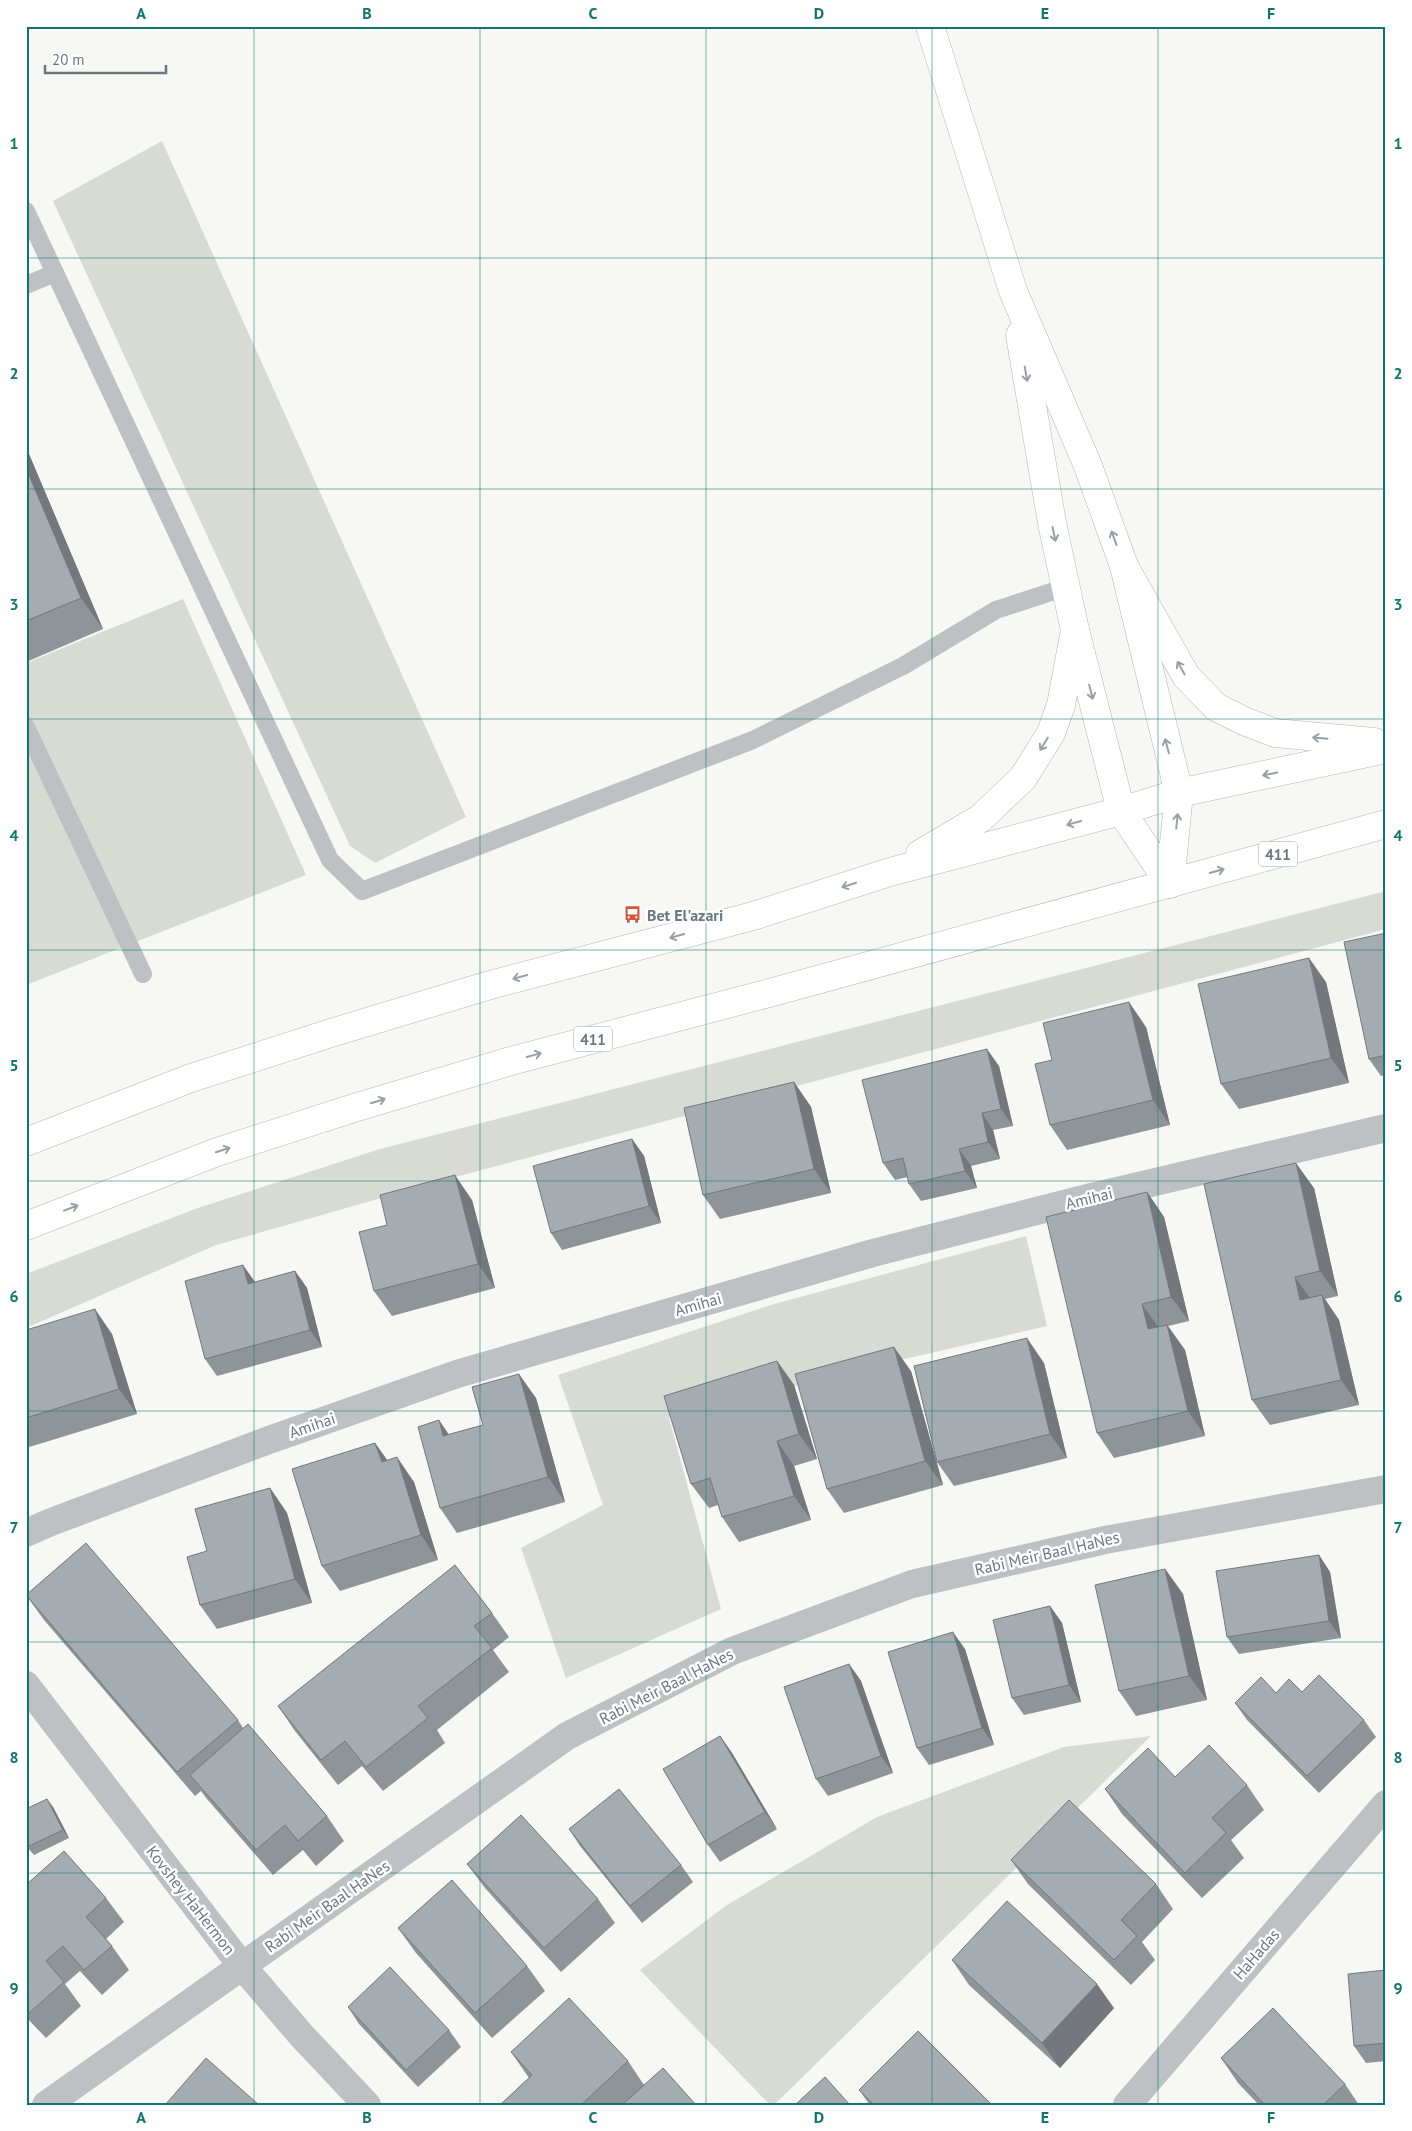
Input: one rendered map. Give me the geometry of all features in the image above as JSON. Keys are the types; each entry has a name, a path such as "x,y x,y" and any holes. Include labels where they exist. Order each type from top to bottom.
{"main road":[{"path":"930,26 1012,292 1088,466 1124,566 1179,793 1170,884"},
{"path":"1012,292 1052,523 1075,630 1121,811 1170,884"},
{"path":"1124,566 1186,676 1216,707 1244,721 1275,733 1361,742 1386,742"},
{"path":"890,872 981,818 1023,778 1051,733 1061,705 1075,630"},
{"path":"26,1142 191,1078 490,985 753,916 890,872 1121,811 1179,793 1386,749"},
{"name":"411","path":"26,1226 217,1152 354,1108 511,1061 1386,824"}],"street":[{"name":"Amihai","path":"26,1533 268,1440 457,1374 873,1253 1091,1198 1386,1128"},
{"name":"Rabi Meir Baal HaNes","path":"46,2105 567,1736 732,1651 912,1584 1106,1540 1386,1489"},
{"name":"Kovshey HaHermon","path":"26,1685 242,1966 302,2036 367,2105"},
{"name":"HaHadas","path":"1127,2105 1386,1804"}],"lane":[{"path":"26,210 330,860 362,891 753,740 903,666 996,610 1066,587"},
{"path":"26,285 55,273"},
{"path":"26,727 143,974"}],"shaded area":[{"path":"162,141 466,817 375,863 350,846 53,201"},
{"path":"183,599 306,875 26,985 26,663"},
{"path":"1386,891 1386,929 459,1176 216,1245 26,1328 26,1274 195,1209 380,1149"},
{"path":"1026,1236 1047,1326 849,1372 669,1418 721,1609 566,1678 521,1548 603,1505 558,1375 774,1304"},
{"path":"1151,1736 774,2105 770,2105 640,1970 727,1905 877,1817 1064,1747"}],"building":[{"path":"26,468 81,598 26,621"},
{"path":"1386,933 1386,1055 1369,1059 1344,942"},
{"path":"1309,958 1331,1058 1221,1084 1198,984"},
{"path":"1129,1002 1153,1100 1050,1125 1035,1064 1052,1060 1043,1023"},
{"path":"987,1049 1001,1109 982,1113 988,1142 959,1149 965,1171 909,1184 903,1158 883,1163 862,1080"},
{"path":"794,1082 814,1169 703,1195 684,1108"},
{"path":"632,1139 649,1206 551,1233 533,1166"},
{"path":"1296,1163 1320,1271 1295,1277 1300,1300 1322,1295 1341,1380 1252,1400 1204,1184"},
{"path":"455,1175 478,1264 374,1291 359,1232 387,1225 380,1195"},
{"path":"1147,1192 1171,1297 1142,1304 1148,1329 1167,1325 1188,1411 1097,1433 1046,1217"},
{"path":"243,1265 248,1284 295,1271 310,1330 205,1359 185,1281"},
{"path":"95,1309 119,1389 26,1418 26,1330"},
{"path":"1027,1338 1050,1434 937,1462 914,1366"},
{"path":"894,1347 925,1461 827,1489 795,1374"},
{"path":"777,1361 799,1434 777,1441 794,1496 722,1517 710,1478 691,1484 664,1396"},
{"path":"519,1374 548,1477 440,1508 418,1427 439,1420 443,1436 483,1425 472,1387"},
{"path":"375,1443 382,1462 397,1457 421,1535 322,1566 292,1469"},
{"path":"270,1488 295,1579 200,1605 187,1557 207,1551 195,1509"},
{"path":"86,1543 238,1720 177,1772 26,1595"},
{"path":"1319,1555 1329,1621 1227,1637 1216,1571"},
{"path":"455,1565 492,1613 474,1626 492,1648 418,1706 428,1718 366,1767 345,1741 321,1760 278,1706"},
{"path":"1165,1569 1189,1676 1119,1691 1095,1585"},
{"path":"1050,1606 1069,1685 1012,1698 993,1620"},
{"path":"953,1632 982,1728 917,1748 888,1652"},
{"path":"849,1664 881,1756 816,1779 784,1687"},
{"path":"1319,1675 1364,1720 1307,1776 1235,1703 1261,1677 1276,1693 1289,1679 1302,1692"},
{"path":"248,1724 327,1816 298,1841 285,1825 256,1850 190,1775"},
{"path":"720,1736 765,1812 708,1845 663,1769"},
{"path":"1209,1745 1247,1785 1212,1818 1226,1833 1185,1873 1105,1789 1148,1748 1175,1777"},
{"path":"619,1789 681,1865 630,1906 569,1829"},
{"path":"47,1799 63,1830 27,1847 26,1809"},
{"path":"1069,1800 1156,1884 1121,1920 1137,1936 1114,1960 1011,1860"},
{"path":"521,1815 598,1899 544,1948 467,1864"},
{"path":"64,1851 106,1898 86,1917 112,1946 84,1970 63,1946 46,1961 64,1982 28,2014 26,2011 26,1885"},
{"path":"452,1880 527,1966 475,2013 398,1928"},
{"path":"1007,1901 1097,1984 1042,2043 952,1960"},
{"path":"390,1967 449,2030 406,2070 348,2007"},
{"path":"1386,1970 1386,2043 1354,2046 1348,1974"},
{"path":"569,1998 628,2061 581,2105 500,2105 532,2075 511,2052"},
{"path":"1273,2008 1345,2084 1323,2105 1265,2105 1221,2058"},
{"path":"918,2031 992,2105 874,2105 859,2090"},
{"path":"206,2058 259,2105 165,2105"},
{"path":"663,2068 696,2105 622,2105"},
{"path":"825,2077 850,2105 795,2105"}],"place":[{"name":"Bet El'azari","path":"633,915"}]}
